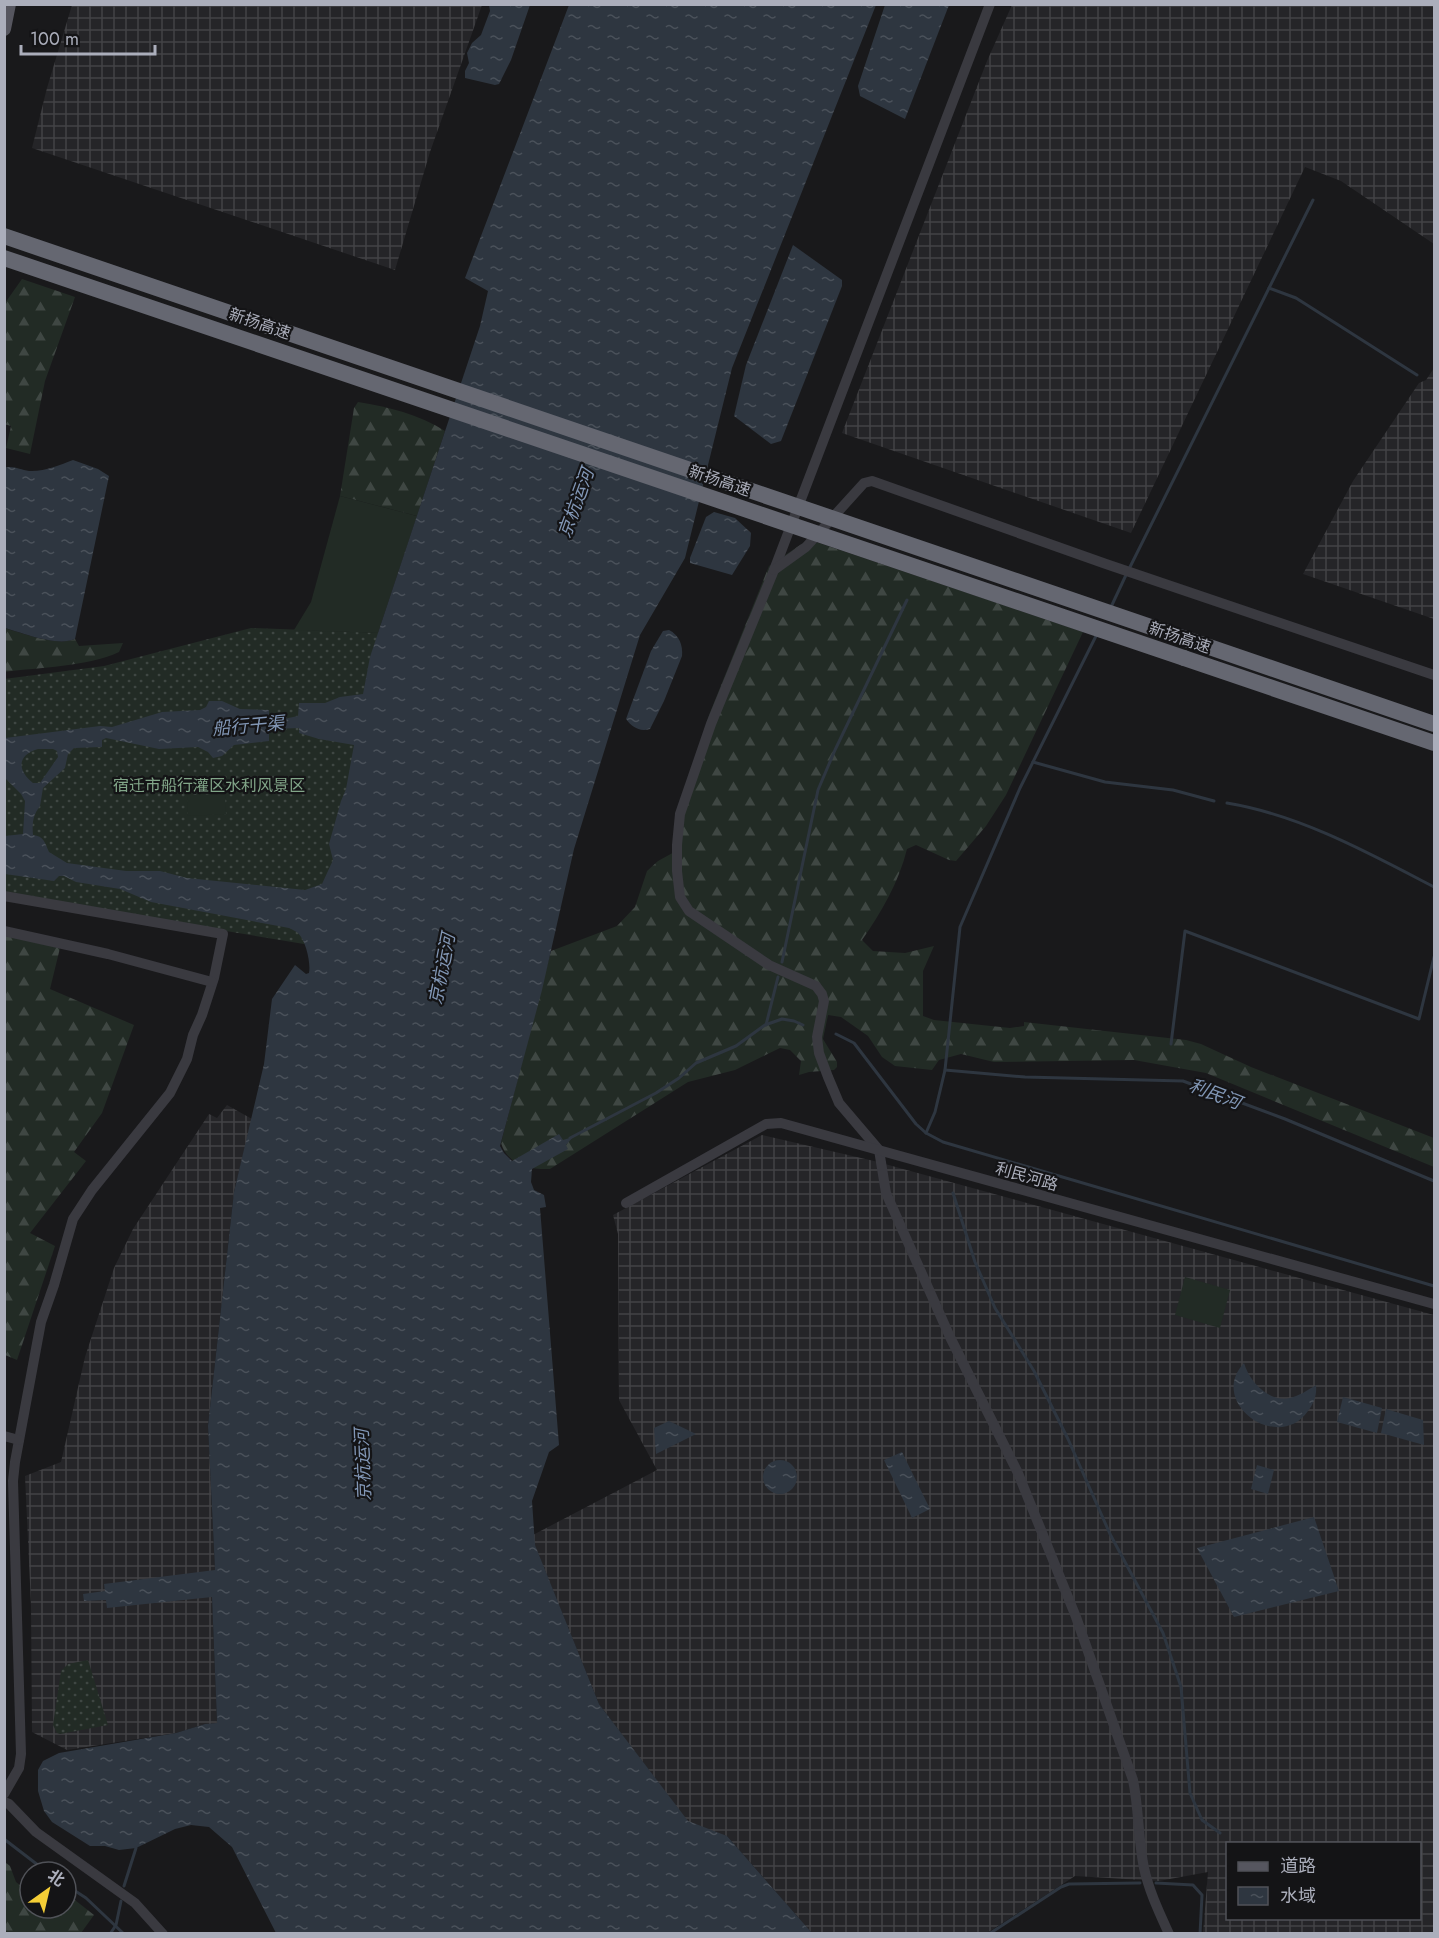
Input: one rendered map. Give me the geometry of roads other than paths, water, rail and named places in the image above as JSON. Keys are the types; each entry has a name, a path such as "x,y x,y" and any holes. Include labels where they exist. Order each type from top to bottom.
{"highway":[{"name":"新扬高速","path":"4,236 1434,724"},
{"name":"新扬高速","path":"4,258 1434,743"}],"main road":[{"path":"4,29 9,4"}],"street":[{"path":"990,4 774,570 711,724 680,814 677,845 680,897 689,911 769,965 816,986 822,994 824,1001 817,1037 819,1053 839,1104 879,1150 886,1193 969,1375 1010,1455 1076,1617 1133,1780 1149,1889 1169,1934"},
{"path":"774,570 806,547 864,483 872,481 1106,564 1434,675"},
{"path":"4,896 223,934 212,982 193,1035 190,1052 170,1093 92,1190 73,1219 41,1322 15,1462 13,1500 21,1754 19,1768 4,1794"},
{"path":"4,931 62,943 212,982"},
{"name":"利民河路","path":"626,1203 766,1124 781,1124 1434,1305"},
{"path":"4,1436 19,1440"},
{"path":"4,1802 15,1809 36,1832 135,1903 163,1934"}],"water":[{"path":"489,5 530,5 511,60 499,84 495,85 465,78 465,71 469,63 467,53 472,43 481,35 490,11"},
{"path":"569,5 876,5 732,368 685,558 640,635 574,849 542,990 500,1146 512,1161 559,1134 563,1140 573,1137 566,1145 568,1149 532,1169 531,1182 534,1190 544,1195 546,1207 540,1208 559,1445 549,1452 532,1501 535,1545 599,1704 688,1821 727,1836 812,1933 276,1933 232,1847 209,1827 191,1825 175,1829 136,1848 119,1850 105,1846 90,1846 52,1822 44,1811 38,1791 38,1770 43,1761 59,1753 176,1733 205,1724 217,1723 212,1597 107,1608 106,1600 84,1601 83,1594 105,1591 104,1584 215,1570 208,1426 234,1192 264,1064 272,999 295,965 306,974 309,973 309,964 303,941 298,933 289,928 151,902 120,889 76,882 64,876 59,876 54,881 5,874 5,836 23,834 25,801 5,778 5,738 100,726 112,727 162,712 200,710 206,707 209,701 222,701 240,709 269,710 269,719 274,721 298,716 299,703 325,703 340,697 363,694 370,657 480,326 488,291 465,278","holes":["299,728 299,733 354,745 346,789 329,844 333,860 322,884 305,890 187,878 160,871 126,871 67,863 49,852 42,838 33,835 34,819 40,806 43,788 65,768 68,754 74,748 102,747 102,740 106,738 159,749 198,747 208,752 213,758 222,756 234,745 269,741 269,734 274,729","38,749 53,749 57,751 58,757 40,783 33,783 24,773 22,763 26,755"]},
{"path":"885,5 949,5 905,119 860,96 858,86"},
{"path":"793,245 842,280 842,286 781,441 771,444 734,416 746,365"},
{"path":"73,460 98,469 109,476 75,639 59,641 5,628 4,468 40,470"},
{"path":"714,512 735,518 751,533 750,546 732,575 690,563 706,517"},
{"path":"669,630 680,641 682,656 650,729 639,729 626,719 651,651 663,631"},
{"path":"1244,1363 1255,1383 1275,1397 1282,1399 1293,1397 1316,1385 1315,1399 1308,1411 1295,1423 1280,1427 1265,1425 1251,1418 1240,1407 1234,1393 1235,1378"},
{"path":"1343,1397 1382,1408 1377,1433 1337,1422"},
{"path":"1386,1409 1423,1420 1424,1445 1381,1433"},
{"path":"669,1421 696,1434 656,1454 654,1428"},
{"path":"902,1452 930,1509 912,1518 884,1460"},
{"path":"780,1460 792,1465 797,1477 792,1489 780,1494 768,1489 763,1477 768,1465"},
{"path":"1257,1465 1274,1470 1268,1494 1251,1489"},
{"path":"1314,1517 1339,1591 1234,1617 1197,1548"}],"waterway":[{"path":"1129,569 1313,200"},
{"path":"1269,288 1296,298 1417,375"},
{"path":"1111,607 1126,575"},
{"path":"782,962 818,790 907,600"},
{"path":"926,1133 935,1112 945,1070 960,927 1020,788 1097,634"},
{"path":"1033,762 1105,782 1173,790 1214,801"},
{"path":"1227,803 1281,816 1307,826 1434,887"},
{"path":"1171,1044 1185,931 1419,1019 1434,957"},
{"path":"766,1025 778,977"},
{"path":"570,1138 656,1093 696,1063 736,1046 765,1025 782,1019 803,1025"},
{"path":"836,1034 854,1043 916,1124 926,1133 943,1142 1434,1286"},
{"name":"利民河","path":"945,1070 1025,1077 1183,1081 1285,1119 1434,1181"},
{"path":"953,1193 975,1262 995,1308 1034,1371 1068,1439 1110,1534 1163,1633 1181,1687 1190,1793 1202,1820 1220,1833"},
{"path":"4,1839 31,1860"},
{"path":"124,1886 136,1848"},
{"path":"989,1934 1069,1884 1140,1883"},
{"path":"1156,1883 1193,1885 1202,1895 1200,1934"},
{"path":"78,1893 124,1934"},
{"path":"110,1934 116,1925 121,1901"}],"water label":[{"name":"京杭运河","path":"576,503"},
{"name":"船行干渠","path":"248,726"},
{"name":"京杭运河","path":"442,969"},
{"name":"京杭运河","path":"363,1465"}],"park label":[{"name":"宿迁市船行灌区水利风景区","path":"209,785"}]}
